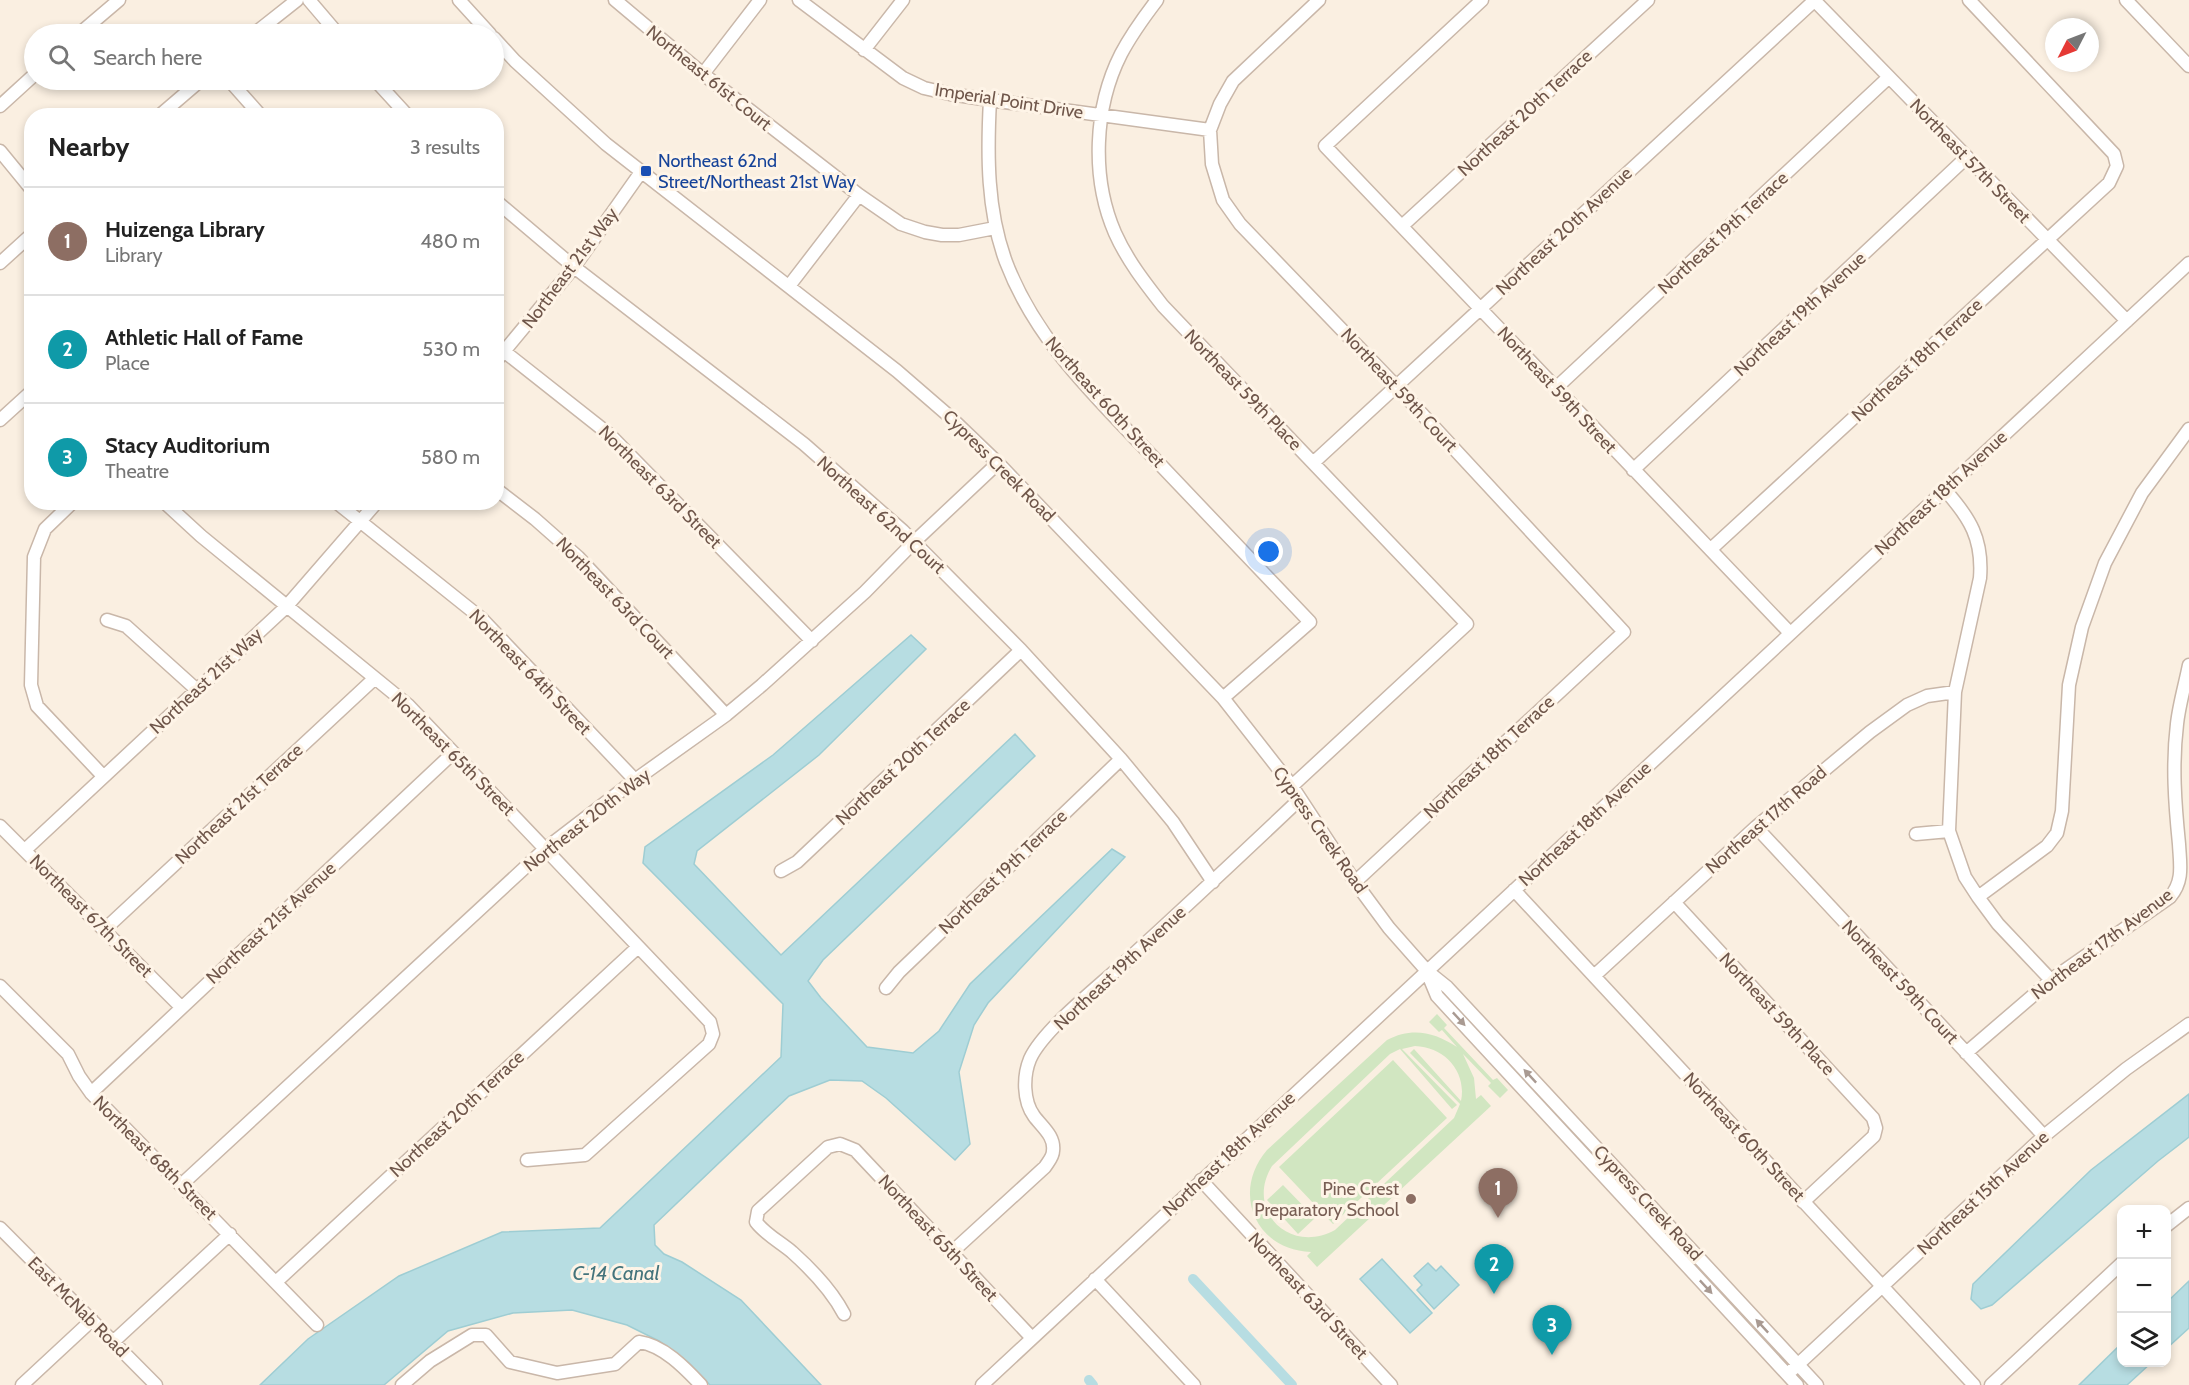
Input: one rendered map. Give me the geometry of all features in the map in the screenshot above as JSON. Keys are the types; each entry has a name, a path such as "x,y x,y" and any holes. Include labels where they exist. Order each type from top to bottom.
{"street":[{"path":"91,24 119,0"},
{"path":"267,24 297,0"},
{"path":"309,0 329,24"},
{"path":"459,0 481,24"},
{"name":"Northeast 61st Court","path":"615,0 703,74 859,195 902,224 925,232 959,235 996,228"},
{"path":"703,74 760,0"},
{"name":"Imperial Point Drive","path":"799,0 903,78 924,88 990,100 1210,130"},
{"path":"864,50 903,0"},
{"path":"1101,114 1121,55 1138,24 1157,0"},
{"path":"1210,130 1220,104 1233,81 1319,0"},
{"name":"Northeast 59th Street","path":"1482,0 1325,146 1790,633"},
{"name":"Northeast 20th Terrace","path":"1402,226 1648,0"},
{"name":"Northeast 57th Street","path":"1815,0 2127,321"},
{"name":"Northeast 20th Avenue","path":"1313,463 1815,0"},
{"name":"Northeast 18th Terrace","path":"1711,549 2109,183 2118,166 2114,154 1969,0"},
{"path":"2127,0 2189,66"},
{"name":"Cypress Creek Road","path":"504,49 567,110 641,172 897,371 998,463 1223,698 1292,786 1354,882 1389,928 1427,971 1455,995 1817,1385"},
{"name":"Northeast 19th Terrace","path":"1556,388 1889,77"},
{"path":"0,106 24,84"},
{"path":"168,108 189,90"},
{"path":"238,90 254,108"},
{"path":"384,90 401,108"},
{"name":"Northeast 60th Street","path":"990,100 988,164 996,228 1006,262 1034,321 1077,377 1310,622 1223,698"},
{"name":"Northeast 59th Place","path":"1101,114 1099,159 1103,196 1115,233 1135,270 1163,306 1467,624 1292,786"},
{"name":"Northeast 59th Court","path":"1210,130 1212,164 1223,200 1240,224 1396,386 1624,632"},
{"path":"0,151 24,180"},
{"name":"Northeast 19th Avenue","path":"1634,471 1967,157"},
{"name":"Northeast 21st Way","path":"504,346 574,267 641,172"},
{"path":"789,286 859,195"},
{"name":"Northeast 62nd Court","path":"504,208 574,267 804,444 861,492 914,542 1021,650 1121,759 1173,822 1213,882"},
{"path":"0,263 24,241"},
{"name":"Northeast 18th Avenue","path":"982,1385 2189,263"},
{"name":"Northeast 63rd Street","path":"504,356 610,435 812,641"},
{"path":"0,420 24,398"},
{"path":"1978,897 2048,846 2057,833 2062,811 2069,685 2082,627 2105,562 2142,494 2189,429"},
{"name":"Northeast 20th Way","path":"181,1185 545,849 635,780 726,715 865,592 998,463"},
{"path":"1945,490 1975,532 1981,562 1980,578 1955,692 1949,831 1965,877 1978,897 1998,924 2051,980"},
{"name":"Northeast 63rd Court","path":"504,495 578,557 726,715"},
{"path":"65,510 45,529 34,557 31,685 37,706 103,776"},
{"name":"Northeast 65th Street","path":"172,510 201,537 408,705 710,1022 713,1034 709,1044 585,1155 527,1160"},
{"name":"Northeast 64th Street","path":"346,510 481,618 635,780"},
{"name":"Northeast 21st Way","path":"25,850 286,607 370,510"},
{"path":"107,620 126,626 197,690"},
{"name":"Northeast 18th Terrace","path":"1354,882 1624,632"},
{"name":"Northeast 20th Terrace","path":"781,871 797,862 1021,650"},
{"name":"Northeast 17th Avenue","path":"1965,1053 2051,980 2176,891 2181,876 2183,820 2173,787 2174,753 2177,722 2186,694 2189,665"},
{"name":"Northeast 21st Terrace","path":"104,930 375,678"},
{"name":"Northeast 17th Road","path":"1594,976 1756,826 1870,732 1907,705 1927,696 1955,692"},
{"name":"Northeast 21st Avenue","path":"91,1093 453,753"},
{"name":"Northeast 19th Terrace","path":"886,988 899,972 1121,759"},
{"name":"Northeast 19th Avenue","path":"952,1252 1045,1167 1053,1153 1053,1142 1048,1131 1033,1114 1026,1097 1026,1072 1041,1042 1300,799"},
{"name":"Northeast 67th Street","path":"0,826 181,1007"},
{"name":"Northeast 59th Court","path":"1756,826 2044,1136"},
{"path":"1916,834 1949,831"},
{"name":"Northeast 60th Street","path":"1514,890 1974,1385"},
{"name":"Northeast 59th Place","path":"1674,902 1873,1118 1876,1128 1874,1136 1803,1202"},
{"name":"Northeast 20th Terrace","path":"276,1282 638,947"},
{"name":"Cypress Creek Road","path":"1427,971 1437,996 1797,1385"},
{"name":"Northeast 68th Street","path":"0,986 68,1054 91,1093 317,1325"},
{"name":"Northeast 15th Avenue","path":"1787,1374 2044,1136 2126,1069 2189,1024"},
{"name":"Northeast 65th Street","path":"844,1314 836,1299 792,1253 756,1222 758,1211 828,1147 840,1144 855,1150 1032,1338"},
{"name":"Northeast 63rd Street","path":"1201,1180 1391,1385"},
{"path":"2171,1222 2189,1208"},
{"name":"East McNab Road","path":"0,1228 156,1385"},
{"path":"113,1342 230,1234"},
{"path":"1991,1385 2117,1267"},
{"path":"1095,1279 1194,1385"},
{"path":"22,1385 92,1320"},
{"path":"402,1385 430,1361 472,1335 486,1335 510,1362 557,1373 615,1364 639,1342 648,1343 687,1370 701,1385"},
{"path":"992,1375 1001,1385"}],"green space":[{"path":"1437,1014 1447,1025 1444,1028 1493,1080 1497,1078 1508,1090 1500,1098 1488,1086 1491,1083 1463,1054 1474,1078 1476,1099 1481,1095 1491,1106 1317,1267 1307,1256 1311,1252 1292,1249 1275,1241 1263,1230 1254,1216 1250,1200 1251,1183 1256,1166 1267,1150 1387,1040 1405,1034 1423,1033 1440,1038 1457,1047 1442,1030 1439,1032 1429,1022","holes":["1415,1046 1436,1051 1452,1063 1461,1080 1461,1101 1414,1049 1410,1053 1460,1104 1454,1118 1335,1230 1318,1236 1302,1237 1276,1224 1268,1212 1264,1198 1265,1182 1272,1166 1390,1054 1400,1049 1452,1109 1457,1105 1402,1049"]},
{"path":"1393,1060 1447,1118 1333,1224 1279,1167"},
{"path":"1283,1185 1315,1218 1298,1234 1267,1200"}],"water":[{"name":"C-14 Canal","path":"911,635 926,649 819,755 697,851 694,864 781,955 1015,734 1035,756 823,960 808,981 867,1047 913,1053 939,1031 970,984 1112,849 1125,857 988,1003 974,1025 959,1072 970,1144 955,1160 886,1098 862,1081 830,1080 789,1096 654,1225 655,1245 664,1254 682,1262 741,1300 821,1385 710,1385 688,1362 659,1341 627,1325 572,1310 513,1313 448,1331 384,1385 260,1385 308,1339 399,1276 502,1232 600,1228 781,1057 783,1004 643,863 645,847 773,755"},
{"path":"2189,1094 2189,1137 2158,1161 1992,1305 1981,1309 1971,1299 1973,1284 2091,1170"},
{"path":"1382,1259 1432,1313 1410,1333 1360,1279"},
{"path":"1428,1263 1436,1271 1441,1266 1459,1285 1434,1309 1417,1290 1422,1285 1414,1276"},
{"path":"2189,1281 2189,1328 2171,1344 2171,1313 2171,1298"},
{"path":"2117,1348 2117,1367 2147,1367 2127,1385 2079,1385"}],"waterway":[{"path":"1193,1279 1292,1385"},
{"path":"1089,1380 1093,1385"}],"place":[{"name":"Northeast 62nd Street/Northeast 21st Way","path":"646,171"},
{"name":"Pine Crest Preparatory School","path":"1411,1199"},
{"name":"Huizenga Library","path":"1498,1218"},
{"name":"Athletic Hall of Fame","path":"1494,1294"},
{"name":"Stacy Auditorium","path":"1552,1355"}]}
